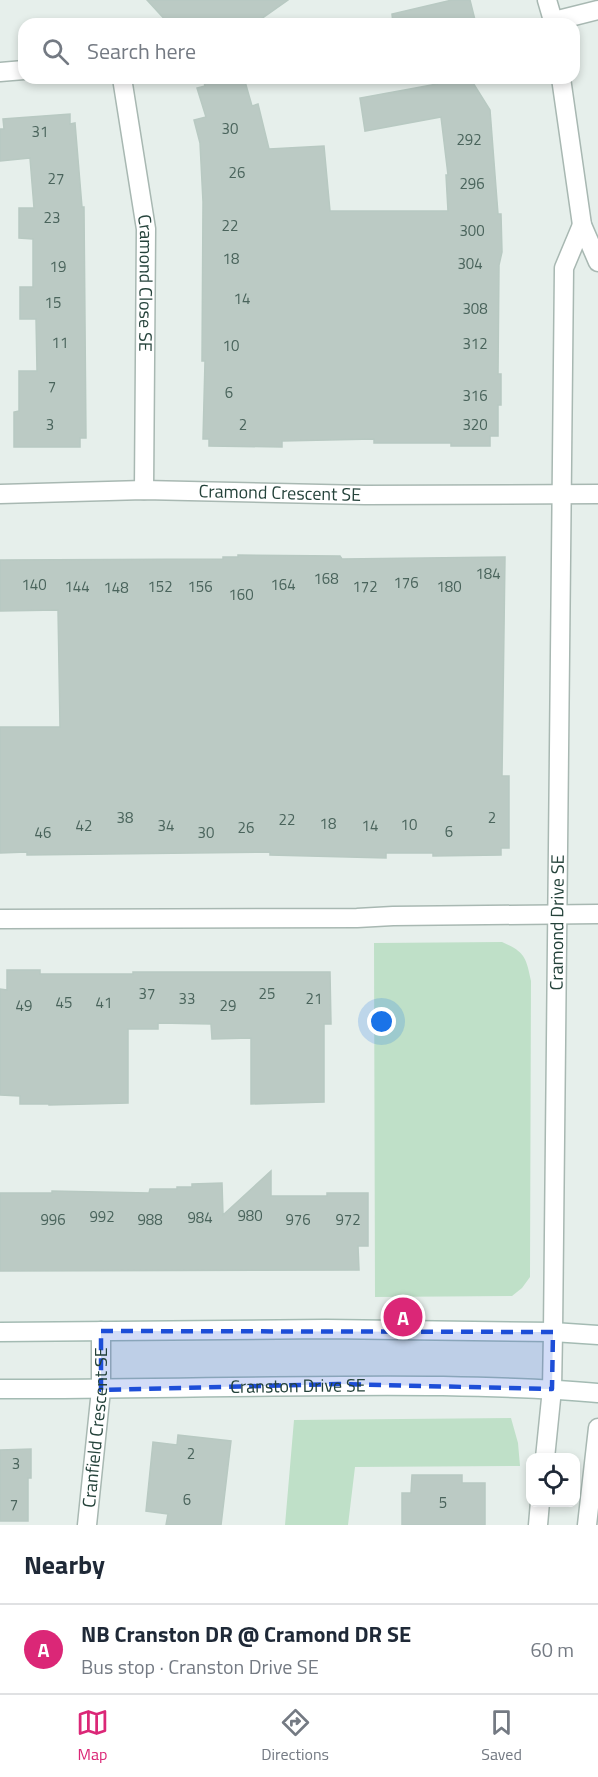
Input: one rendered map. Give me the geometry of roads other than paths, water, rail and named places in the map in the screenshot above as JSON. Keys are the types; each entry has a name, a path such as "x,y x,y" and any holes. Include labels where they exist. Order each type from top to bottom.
{"street":[{"path":"547,0 553,18"},
{"path":"569,18 598,10"},
{"path":"0,72 18,70"},
{"name":"Cramond Close SE","path":"123,84 146,229 144,490"},
{"path":"562,84 582,225 598,262"},
{"path":"582,225 564,268 562,494 598,494"},
{"name":"Cramond Crescent SE","path":"0,494 144,490 364,495 562,494"},
{"name":"Cramond Drive SE","path":"546,1453 552,1389 553,1332 562,494"},
{"path":"0,919 357,918 598,914"},
{"path":"0,1332 326,1329 553,1332 598,1335"},
{"name":"Cranfield Crescent SE","path":"87,1525 101,1390 101,1331"},
{"name":"Cranston Drive SE","path":"0,1389 101,1390 338,1384 552,1389 598,1393"},
{"path":"587,1525 598,1428"},
{"path":"538,1525 540,1507"}],"place":[{"name":"NB Cranston DR @ Cramond DR SE","path":"403,1317"}]}
